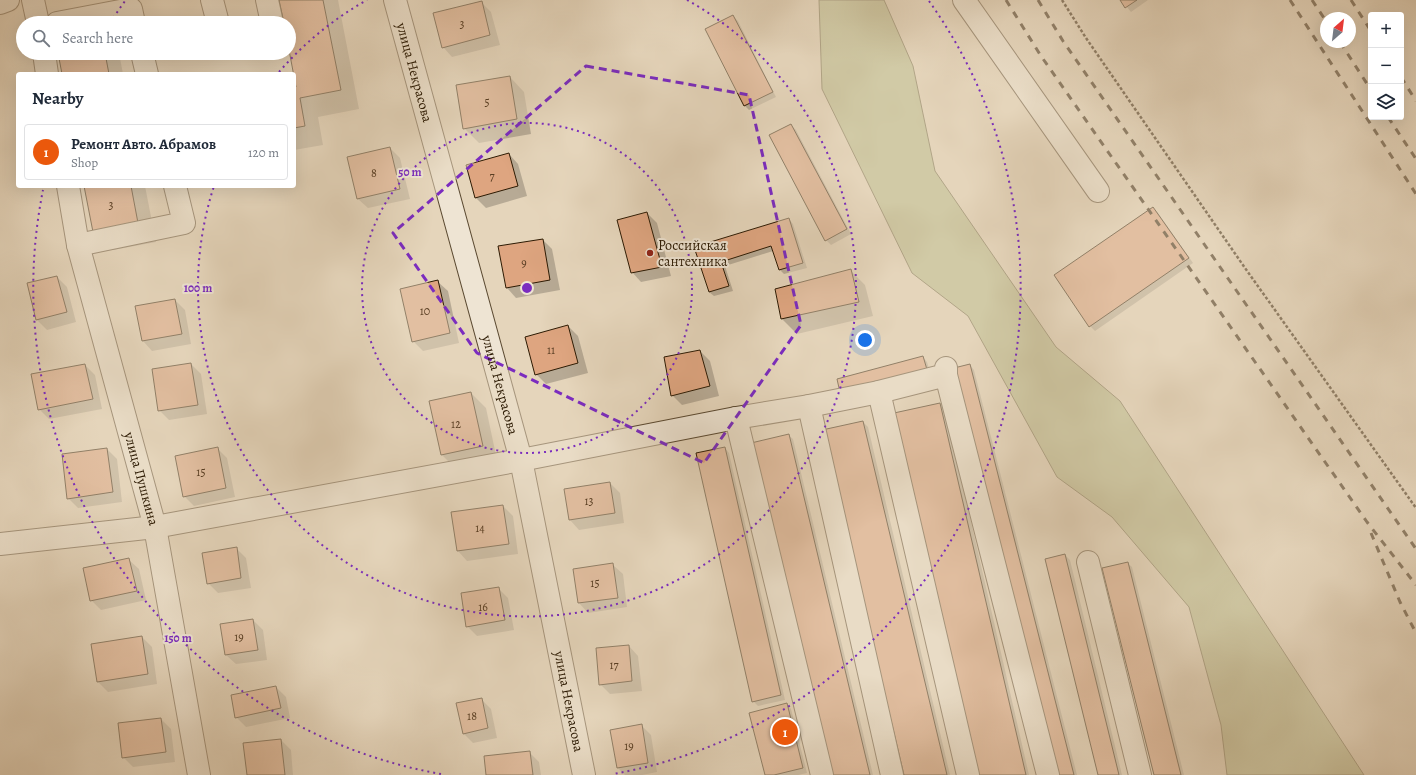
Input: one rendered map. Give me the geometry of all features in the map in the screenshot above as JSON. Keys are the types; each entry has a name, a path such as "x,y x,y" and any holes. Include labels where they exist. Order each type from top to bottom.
{"street":[{"path":"0,3 8,0"},
{"path":"33,0 36,16"},
{"path":"212,0 216,16"},
{"path":"266,0 270,16"},
{"name":"улица Некрасова","path":"394,0 521,460 584,775"},
{"path":"964,0 1098,191"},
{"path":"94,16 131,9 132,16"},
{"path":"45,60 47,72"},
{"path":"144,60 147,72"},
{"name":"улица Пушкина","path":"68,188 78,245 155,527 200,775"},
{"path":"78,245 184,223 175,188"},
{"path":"0,544 155,527 521,460 736,418 809,406 879,392 946,372 1048,775"},
{"path":"879,392 968,775"},
{"path":"809,406 892,775"},
{"path":"736,418 822,775"},
{"path":"1088,562 1140,775"}],"path":[{"path":"1062,0 1086,38 1245,268 1416,508"}],"highlighted area":[{"path":"586,66 749,95 801,325 704,463 477,353 393,233"}],"green space":[{"path":"819,0 884,0 913,66 935,171 1056,347 1120,401 1364,775 1227,775 1221,725 1189,607 1112,517 1057,477 968,316 912,273 822,89"}],"building":[{"path":"279,0 323,0 341,90 300,98 305,126 296,128 296,72 293,72 291,60 296,60 296,16 282,16"},
{"path":"1120,0 1137,0 1125,8"},
{"path":"482,1 490,35 442,48 433,13"},
{"path":"733,15 773,92 744,106 705,29"},
{"path":"59,60 106,60 109,72 62,72"},
{"path":"510,76 517,119 463,129 456,85"},
{"path":"791,124 847,229 825,241 769,135"},
{"path":"390,147 400,189 357,199 347,157"},
{"path":"509,153 518,186 475,198 466,165"},
{"path":"84,188 131,188 138,223 93,232"},
{"path":"1153,207 1189,258 1089,327 1054,275"},
{"path":"647,212 662,267 631,273 617,220"},
{"path":"789,218 803,263 779,270 771,246 721,262 729,286 709,292 694,247"},
{"path":"543,239 550,280 506,288 498,246"},
{"path":"851,269 859,302 781,319 775,289"},
{"path":"57,276 67,312 36,320 27,283"},
{"path":"438,280 450,333 412,342 400,289"},
{"path":"175,299 182,334 142,341 135,306"},
{"path":"568,325 578,363 535,375 525,337"},
{"path":"700,350 710,386 671,396 664,357"},
{"path":"923,356 928,373 841,397 837,379"},
{"path":"191,363 198,405 158,411 152,369"},
{"path":"85,364 93,399 38,410 31,374"},
{"path":"970,364 1074,775 1057,775 954,368"},
{"path":"471,392 483,446 441,455 429,401"},
{"path":"940,403 1026,775 976,775 894,413"},
{"path":"863,421 947,775 904,775 822,430"},
{"path":"789,434 870,775 830,775 751,443"},
{"path":"218,447 226,488 183,497 175,456"},
{"path":"725,447 781,695 752,702 696,453"},
{"path":"107,448 113,492 67,499 62,454"},
{"path":"610,482 615,513 569,520 564,489"},
{"path":"503,505 509,544 457,551 451,512"},
{"path":"237,547 241,578 207,584 202,553"},
{"path":"1065,554 1119,775 1098,775 1045,559"},
{"path":"129,558 137,591 90,601 83,568"},
{"path":"1128,562 1181,775 1154,775 1102,568"},
{"path":"613,563 618,598 578,603 573,569"},
{"path":"499,587 505,620 466,627 461,593"},
{"path":"253,619 258,650 225,655 220,624"},
{"path":"142,636 148,674 97,682 91,644"},
{"path":"629,645 632,681 599,685 596,648"},
{"path":"276,686 281,708 235,718 231,695"},
{"path":"482,698 488,728 463,734 456,703"},
{"path":"787,703 803,768 774,775 765,775 749,713"},
{"path":"161,718 166,752 122,758 118,723"},
{"path":"642,724 648,763 617,768 610,730"},
{"path":"281,739 285,775 247,775 243,743"},
{"path":"530,751 533,775 486,775 484,756"}],"railway":[{"path":"1006,0 1041,56 1367,522 1416,585"},
{"path":"1038,0 1063,41 1416,549"},
{"path":"1290,0 1416,194"},
{"path":"1312,0 1320,12"},
{"path":"1351,0 1368,26"},
{"path":"1344,48 1368,85"},
{"path":"1404,82 1416,101"},
{"path":"1390,120 1416,159"},
{"path":"1371,533 1400,602 1416,633"}],"place":[{"name":"Российская сантехника","path":"650,253"},
{"name":"Ремонт Авто. Абрамов","path":"785,732"}]}
